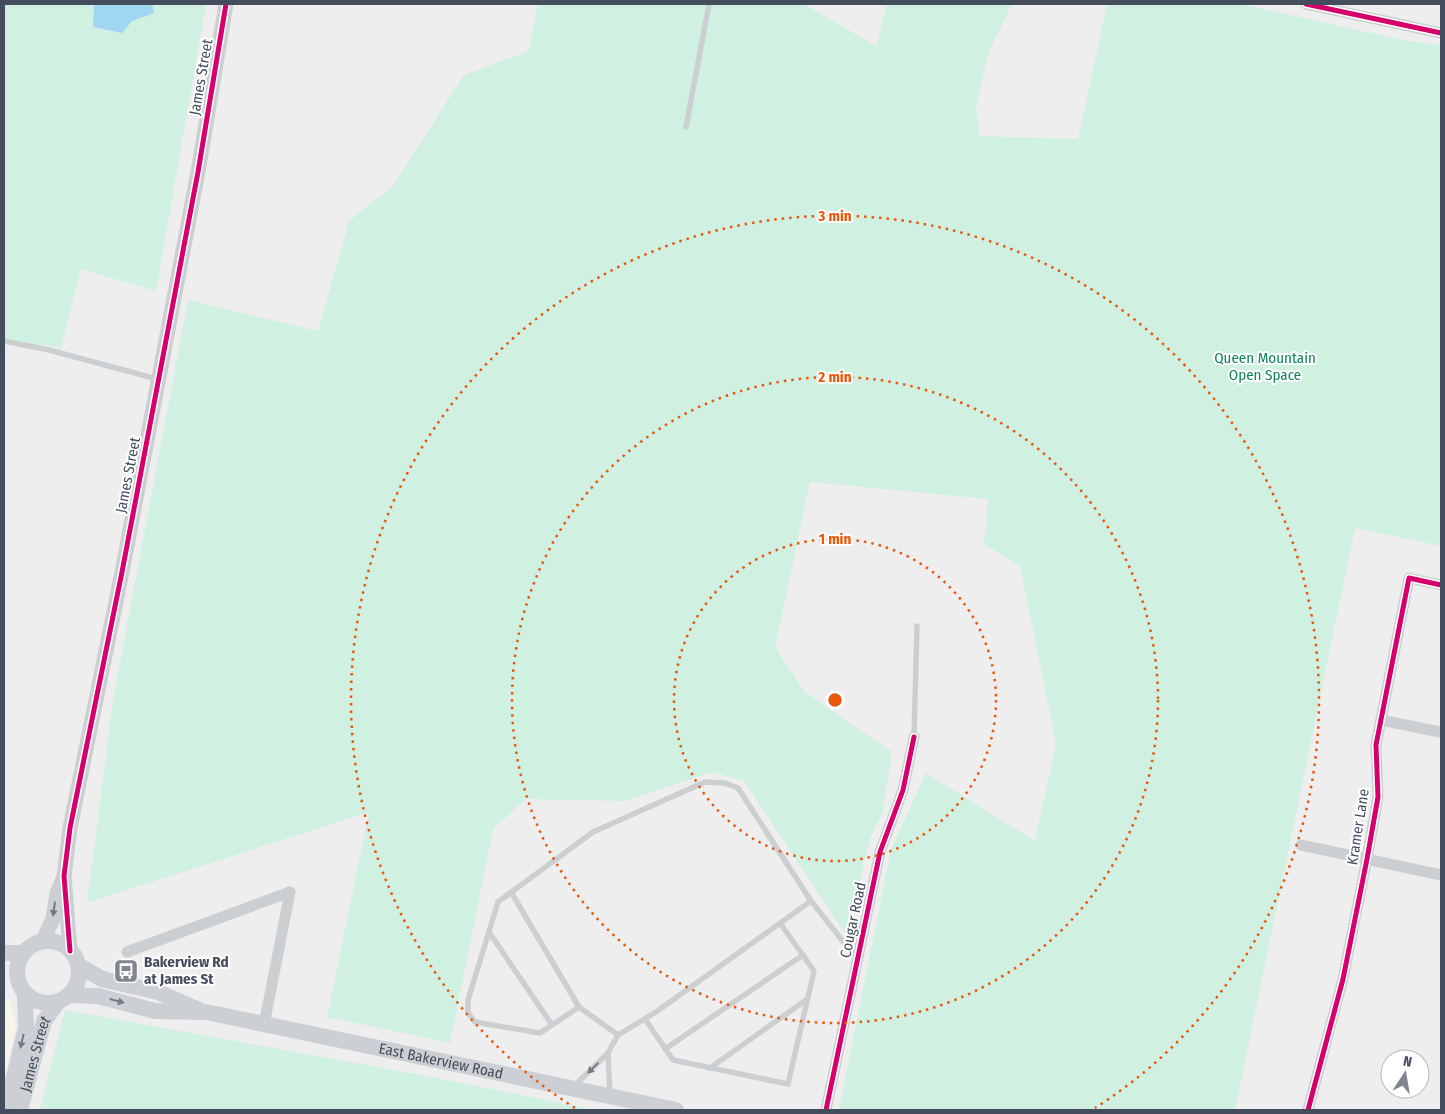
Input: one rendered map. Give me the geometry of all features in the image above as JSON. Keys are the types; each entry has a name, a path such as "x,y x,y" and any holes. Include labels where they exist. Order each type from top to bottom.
{"main road":[{"path":"4,953 24,953 42,942 58,943 70,951 78,965 77,984 64,998 37,1002 16,984 17,968 24,953"},
{"name":"East Bakerview Road","path":"78,965 102,979 158,992 206,1012 676,1110"},
{"name":"James Street","path":"6,1110 11,1078 26,1027 16,984"},
{"name":"East Bakerview Road","path":"64,998 98,996 155,1011 206,1012"},
{"name":"James Street","path":"20,1110 44,1021 64,998"}],"street":[{"name":"James Street","path":"70,951 64,876 70,828 159,380 198,172 226,4"},
{"path":"1306,4 1441,34"},
{"name":"Kramer Lane","path":"1308,1110 1343,979 1367,859 1378,797 1376,745 1408,578 1441,585"},
{"path":"1381,720 1440,732"},
{"name":"Cougar Road","path":"826,1110 880,852 903,790 914,737"},
{"path":"1300,845 1441,875"},
{"path":"42,942 53,919 57,893 64,876"},
{"path":"127,952 290,892 264,1025"}],"lane":[{"path":"686,127 709,4"},
{"path":"4,341 49,350 159,380"},
{"path":"914,737 917,626"},
{"path":"579,1007 540,1033 476,1022 468,1013 468,1000 498,902 593,832 706,782 725,783 738,788 811,901 858,959"},
{"path":"511,892 579,1007 618,1035"},
{"path":"571,1089 608,1053 618,1035 645,1019 811,901"},
{"path":"645,1019 673,1060 788,1084 814,971 780,923"},
{"path":"489,932 552,1025"},
{"path":"665,1049 803,955"},
{"path":"710,1068 806,1000"},
{"path":"608,1053 611,1097"},
{"path":"11,1078 31,1070"}],"shaded area":[{"path":"4,997 10,1001 16,1024 4,1080"}],"green space":[{"path":"4,4 206,4 156,291 81,269 61,348 4,339"},
{"name":"Queen Mountain Open Space","path":"538,4 804,4 876,46 887,4 1012,4 989,51 976,107 980,136 1078,139 1107,4 1241,4 1407,41 1441,45 1441,546 1355,528 1235,1110 839,1110 891,849 926,773 1035,841 1056,743 1020,566 984,544 988,499 810,482 775,647 805,692 892,752 883,810 869,842 846,935 744,781 713,772 625,801 526,799 493,829 450,1043 327,1017 369,812 87,903 113,700 188,300 318,331 349,221 392,187 464,75 529,51"},
{"path":"65,1010 427,1076 596,1110 40,1110"}],"water":[{"path":"94,4 152,4 154,13 132,21 122,33 93,27"}],"cycle path":[{"path":"70,951 64,876 70,828 122,572 198,172 226,4"},
{"path":"1306,4 1441,33"},
{"path":"1308,1110 1343,979 1367,859 1378,797 1376,745 1409,578 1441,585"},
{"path":"826,1110 880,852 903,790 914,737"}],"place":[{"name":"Bakerview Rd at James St","path":"126,971"}]}
